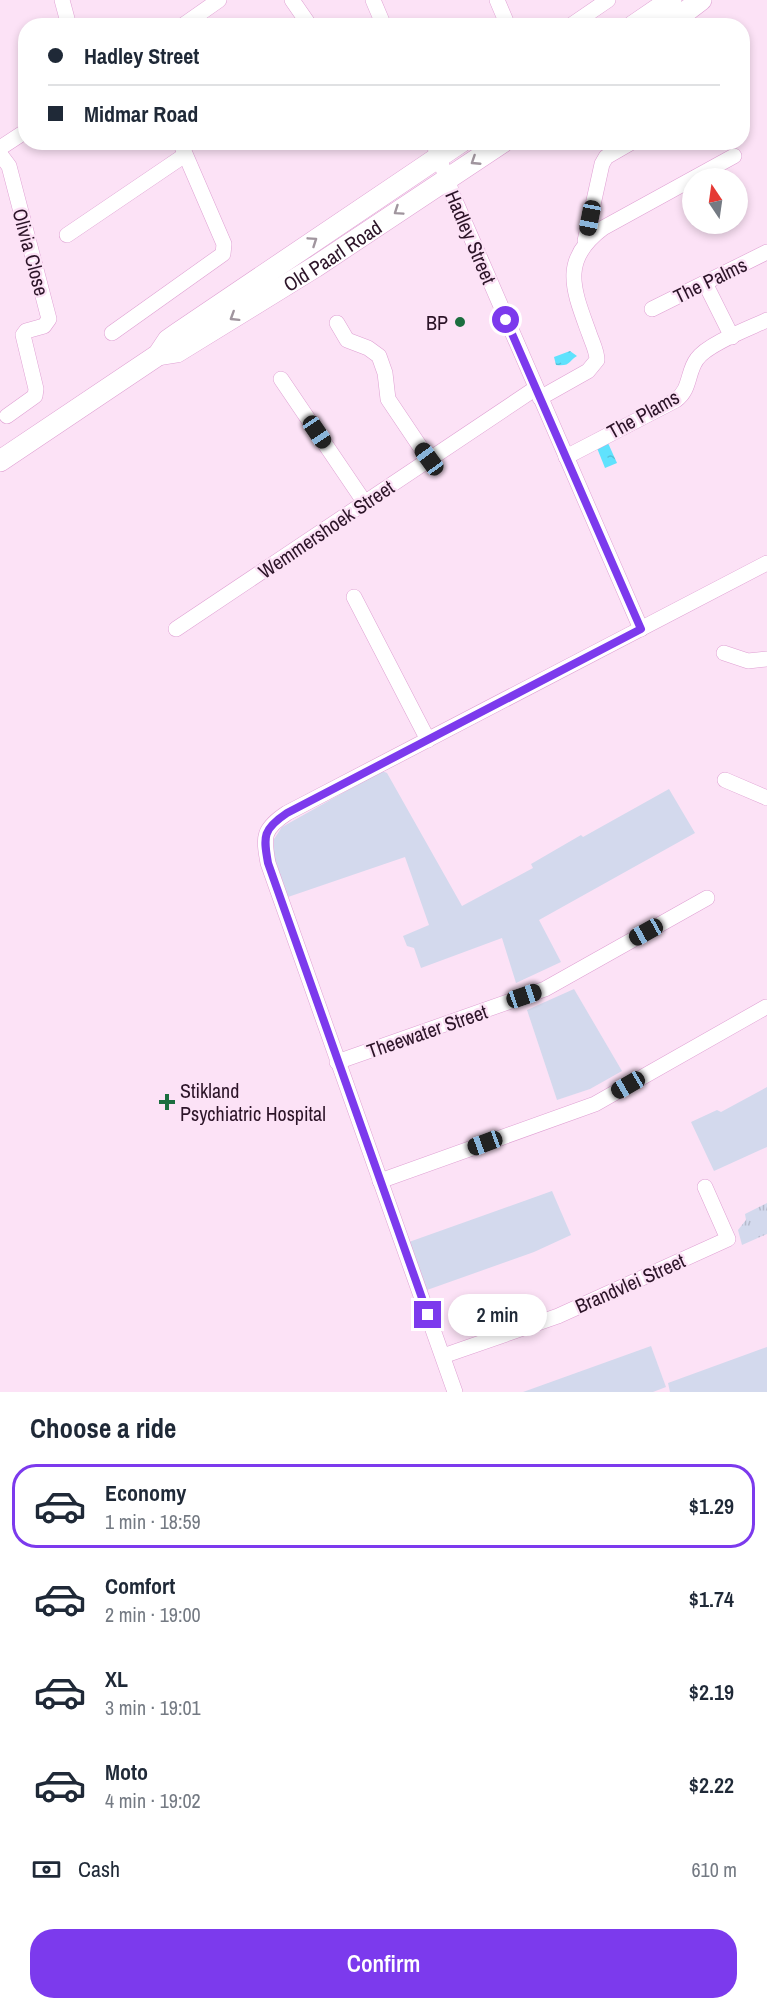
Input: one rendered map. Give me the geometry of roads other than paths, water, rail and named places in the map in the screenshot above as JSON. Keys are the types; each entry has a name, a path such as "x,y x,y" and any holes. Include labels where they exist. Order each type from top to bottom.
{"main road":[{"path":"645,18 671,0"},
{"path":"677,18 701,0"},
{"name":"Old Paarl Road","path":"0,461 158,355 168,340 436,150"},
{"name":"Old Paarl Road","path":"158,355 177,352 187,346 315,267 491,150"}],"street":[{"path":"62,0 67,18"},
{"path":"193,18 219,0"},
{"path":"292,0 304,18"},
{"path":"373,0 381,18"},
{"path":"497,0 505,18"},
{"path":"582,18 608,0"},
{"path":"0,148 18,136"},
{"path":"67,235 182,150"},
{"path":"112,333 223,254 224,244 183,150"},
{"name":"Hadley Street","path":"436,150 538,393 641,629"},
{"path":"585,241 602,164 606,157 618,150"},
{"name":"Olivia Close","path":"0,154 9,166 48,317 44,326 26,331 23,336 36,394 7,416"},
{"path":"585,241 603,228 734,156"},
{"name":"Wemmershoek Street","path":"176,629 429,459 538,393 588,371 597,360 574,288 575,271 585,241"},
{"name":"The Palms","path":"652,309 767,252"},
{"path":"705,283 732,337"},
{"name":"The Plams","path":"566,457 676,400 687,388 699,356 767,320"},
{"path":"337,323 347,340 368,348 379,356 385,373 388,399 429,459"},
{"path":"281,379 365,503"},
{"path":"455,1392 268,863 266,832 271,824 287,813 767,563"},
{"path":"354,597 428,740"},
{"path":"724,653 734,659 748,662 767,659"},
{"path":"725,780 767,798"},
{"name":"Theewater Street","path":"337,1062 545,989 707,898"},
{"path":"380,1181 595,1104 766,1007"},
{"name":"Brandvlei Street","path":"443,1356 558,1316 728,1239 705,1187"}],"water":[{"path":"570,351 577,356 567,364 556,365 554,357"},
{"path":"608,443 617,463 605,468 597,448"}],"place":[{"name":"BP","path":"460,322"},
{"name":"Stikland Psychiatric Hospital","path":"167,1102"}]}
